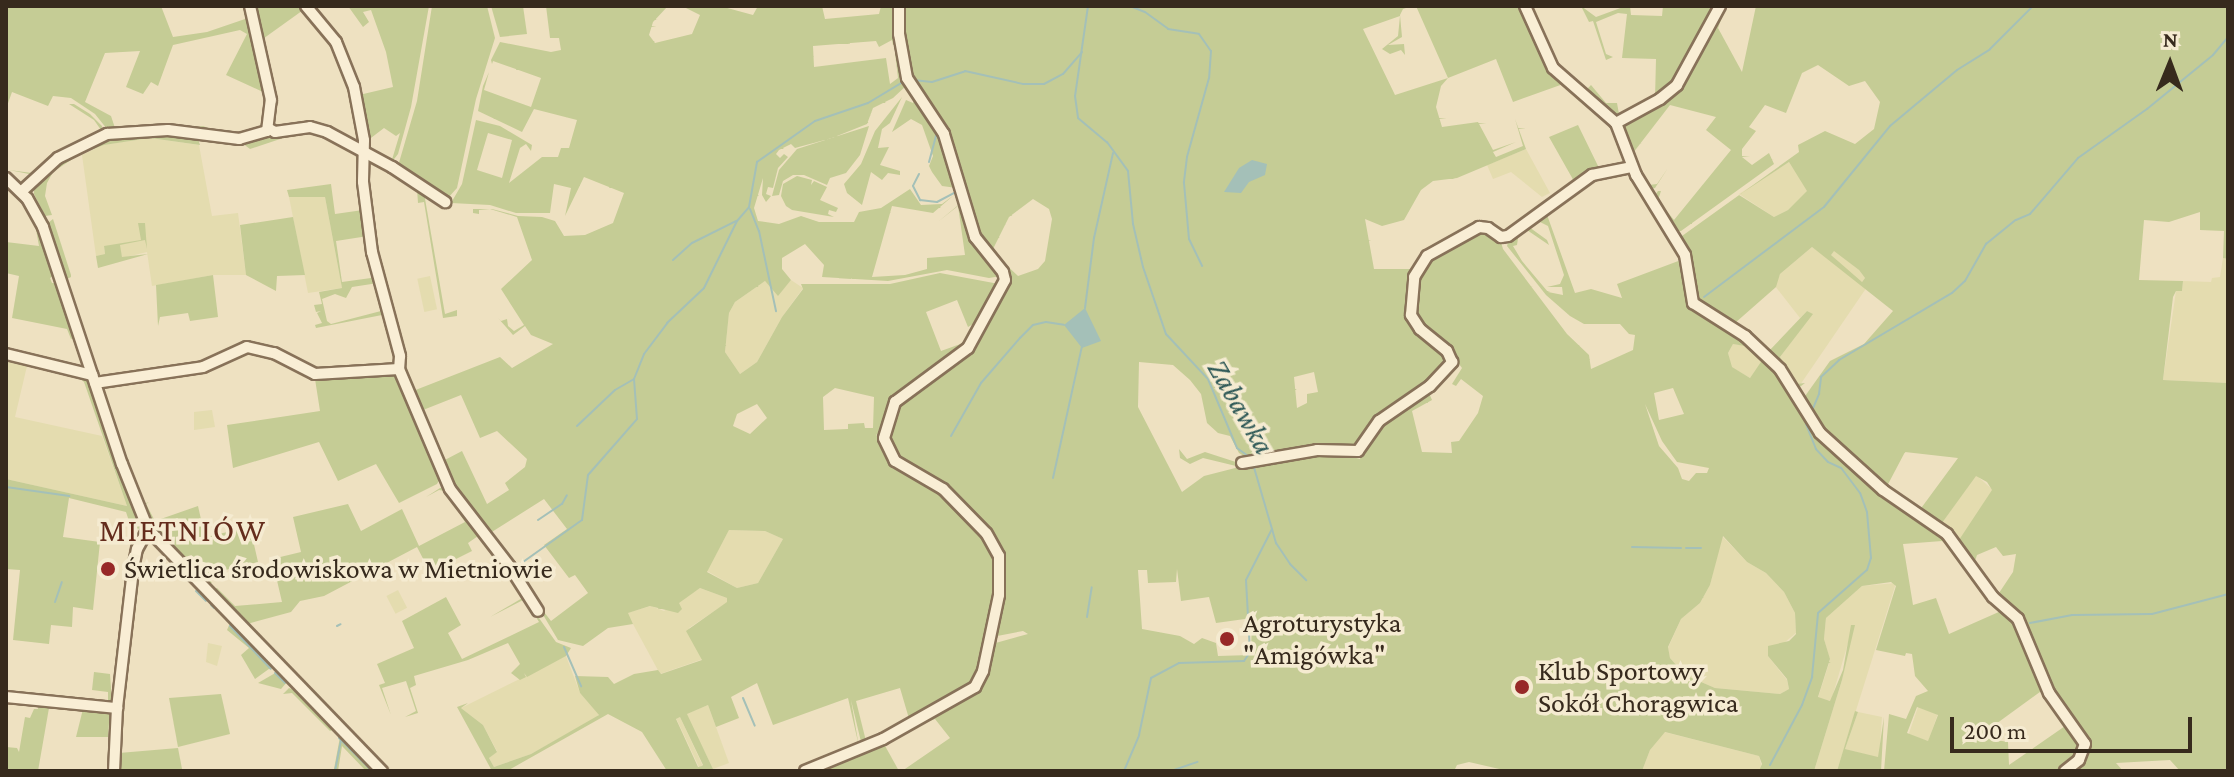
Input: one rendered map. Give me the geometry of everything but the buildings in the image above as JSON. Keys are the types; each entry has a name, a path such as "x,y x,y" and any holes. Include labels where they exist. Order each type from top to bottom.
{"street":[{"path":"250,6 270,94 268,128"},
{"path":"306,6 328,30 342,52 358,104 364,140 361,149 373,255 400,356 399,369 450,489 510,567 538,611"},
{"path":"805,771 883,739 975,687 983,671 999,595 999,556 986,533 943,489 895,461 884,438 895,402 968,348 1005,280 1003,272 975,237 944,134 907,78 899,34 899,6"},
{"path":"1525,6 1553,68 1616,123 1632,167 1685,255 1693,303 1745,336 1780,369 1820,433 1883,490 1947,534 1993,597 2018,619 2049,693 2085,744 2079,760 2065,771"},
{"path":"1616,123 1660,99 1677,85 1720,6"},
{"path":"268,128 275,132 318,129 361,149 445,202"},
{"path":"22,191 58,158 107,134 168,130 239,139 256,136 268,128"},
{"path":"1248,461 1317,450 1358,451 1379,421 1430,386 1452,362 1447,351 1420,329 1411,315 1414,277 1427,256 1479,227 1488,228 1501,237 1508,236 1592,175 1632,167"},
{"path":"6,178 22,191 43,227 148,529 382,771"},
{"path":"6,354 94,379 203,367 247,347 274,353 315,374 399,369"},
{"path":"114,771 117,708 134,564 141,537 148,529"},
{"path":"6,697 117,708"}],"shaded area":[{"path":"150,138 199,145 212,216 238,213 246,275 213,275 152,286 147,252 122,258 119,244 104,247 105,254 96,256 82,155 103,145"},
{"path":"1526,149 1550,193 1542,197 1511,172 1493,179 1487,165 1484,166 1488,156 1492,163"},
{"path":"1789,162 1808,191 1788,210 1774,217 1739,194"},
{"path":"289,197 325,197 342,288 308,293"},
{"path":"1812,247 1854,277 1830,254 1834,250 1859,270 1865,278 1861,283 1867,287 1800,385 1796,384 1780,357 1812,314 1807,311 1800,318 1775,286 1780,274"},
{"path":"2223,258 2228,259 2228,383 2163,380 2176,291 2182,291 2183,281 2211,282 2212,278 2220,277"},
{"path":"430,276 437,309 424,312 417,279"},
{"path":"791,280 803,288 782,317 757,362 740,374 725,352 729,313 735,302 765,281 778,295"},
{"path":"1733,344 1751,346 1764,359 1750,378 1731,367 1728,353"},
{"path":"6,357 26,361 27,366 15,417 102,436 127,506 6,479"},
{"path":"212,410 215,427 194,430 194,412"},
{"path":"1976,475 1993,490 1959,541 1942,523"},
{"path":"729,530 765,531 783,539 758,583 737,588 707,571"},
{"path":"1722,536 1747,562 1766,573 1784,592 1795,613 1796,633 1768,656 1787,680 1789,689 1780,694 1715,688 1685,675 1670,658 1668,648 1681,619 1700,603 1710,585"},
{"path":"1896,583 1837,771 1814,771 1842,680 1853,626 1831,701 1818,698 1830,660 1824,639 1826,618 1862,586"},
{"path":"700,588 727,598 728,602 689,628 703,659 660,674 627,613 651,606 664,611"},
{"path":"398,590 407,608 395,614 386,596"},
{"path":"208,643 222,646 217,666 206,662"},
{"path":"566,656 580,693 599,714 531,754 494,767 489,758 497,751 483,725 461,708"},
{"path":"708,705 729,763 713,769 686,714"},
{"path":"1918,707 1938,714 1928,741 1909,734"},
{"path":"1858,712 1882,717 1879,758 1845,749"},
{"path":"680,717 703,766 699,768 676,719"},
{"path":"1664,732 1759,756 1762,768 1759,771 1642,771 1650,750"}],"green space":[{"path":"6,6 161,6 173,37 207,32 248,18 268,95 267,126 243,136 198,132 197,127 203,126 213,130 248,133 262,126 266,111 263,92 226,75 247,34 240,30 173,45 158,86 151,82 143,94 126,87 140,51 105,53 85,102 111,116 115,128 107,129 95,114 71,98 53,96 48,106 12,92 6,109"},
{"path":"251,6 303,6 306,8 260,41"},
{"path":"348,6 429,6 411,107 398,154 391,163 400,133 396,136 384,128 367,141 359,95 393,87 386,52 371,10 363,12 369,22 363,27"},
{"path":"432,6 487,6 495,38 476,99 457,188 447,199 398,166 417,101"},
{"path":"491,6 523,6 527,34 500,37"},
{"path":"546,6 668,6 653,22 649,35 655,43 692,34 700,15 682,6 720,6 753,15 758,6 822,6 825,19 879,14 881,6 897,6 898,43 893,45 892,40 879,47 876,41 813,46 814,67 886,58 890,84 898,78 895,53 900,53 907,85 893,98 873,108 867,124 832,138 795,148 791,144 779,150 776,154 780,158 784,154 788,157 778,168 773,188 768,187 766,194 771,196 766,202 762,195 763,178 754,208 758,221 779,224 801,216 819,222 854,222 859,212 881,208 910,189 921,205 942,204 954,195 933,213 892,206 872,277 905,275 927,269 927,258 965,255 958,206 939,221 962,202 976,243 1001,276 989,278 947,270 888,281 822,277 824,265 805,244 782,258 782,269 791,280 778,296 765,281 735,302 729,313 725,352 740,374 757,362 782,317 803,289 801,284 890,284 940,273 999,284 980,320 968,327 957,300 926,312 941,351 966,342 971,334 970,340 955,358 902,392 888,410 882,431 876,435 881,438 893,462 941,490 964,510 1001,560 996,544 965,506 942,486 905,466 892,454 888,428 893,411 903,397 955,364 971,347 1007,284 1000,259 1018,276 1038,269 1045,261 1052,219 1049,209 1033,199 1009,217 993,249 996,257 981,244 946,133 909,76 901,36 902,6 1412,6 1403,9 1400,15 1402,37 1388,45 1404,44 1405,55 1401,50 1390,54 1382,49 1398,36 1400,16 1363,29 1395,95 1448,78 1441,86 1436,107 1442,127 1478,122 1493,150 1516,142 1493,152 1496,157 1523,146 1515,119 1526,149 1457,178 1433,181 1421,190 1404,220 1382,226 1365,219 1374,269 1415,269 1408,298 1411,320 1443,350 1448,362 1433,381 1376,421 1362,444 1348,452 1349,456 1360,459 1361,451 1379,423 1428,391 1432,400 1412,411 1422,452 1452,453 1451,442 1459,441 1478,413 1483,396 1461,379 1456,386 1452,384 1462,368 1447,348 1426,331 1413,307 1420,268 1439,250 1473,231 1487,230 1500,239 1503,249 1567,334 1589,355 1591,369 1633,350 1635,335 1629,334 1620,324 1584,324 1570,316 1546,295 1507,246 1510,236 1519,232 1517,245 1513,246 1522,261 1548,292 1563,295 1562,287 1547,287 1560,284 1564,275 1548,226 1538,221 1529,227 1549,245 1524,228 1550,205 1552,207 1546,212 1575,293 1591,289 1622,298 1617,284 1681,260 1668,234 1684,258 1689,295 1695,310 1754,346 1777,370 1796,398 1803,399 1830,361 1864,344 1893,311 1812,247 1780,274 1776,287 1735,323 1708,312 1695,302 1682,236 1739,195 1774,217 1788,210 1807,191 1789,162 1740,194 1799,152 1798,145 1825,131 1855,144 1874,129 1880,102 1865,81 1849,86 1818,65 1802,73 1786,113 1765,105 1749,127 1756,131 1742,149 1742,157 1752,165 1769,153 1774,164 1681,231 1675,231 1655,195 1661,191 1658,200 1674,220 1731,150 1706,130 1716,117 1670,105 1633,153 1649,185 1657,184 1668,168 1655,188 1651,189 1640,178 1622,131 1623,124 1664,101 1683,82 1723,6 1726,6 1718,28 1742,72 1756,6 2228,6 2228,259 2223,258 2224,231 2200,230 2200,212 2169,222 2144,220 2139,280 2183,281 2182,291 2176,291 2173,297 2163,380 2228,383 2228,771 2180,771 2170,760 2116,763 2123,771 2070,771 2086,757 2090,743 2050,686 2017,612 1997,596 2013,572 2016,554 2003,556 1996,547 1977,555 1974,564 1959,541 1919,511 1958,458 1905,452 1886,488 1816,425 1814,431 1818,435 1893,502 1945,536 1965,561 1942,541 1903,544 1913,605 1936,598 1949,634 2001,611 1995,604 1987,604 1995,602 2000,604 2013,617 2044,689 1978,737 2008,742 2009,765 2068,724 2082,745 2079,755 2062,771 1884,771 1889,714 1906,719 1916,696 1928,691 1915,676 1912,654 1906,653 1905,656 1876,650 1896,586 1891,582 1862,586 1826,618 1824,639 1830,659 1818,697 1830,701 1843,670 1851,625 1855,625 1842,680 1814,771 1759,771 1762,764 1759,756 1665,732 1650,750 1642,771 1508,771 1469,762 1457,765 1454,771 902,771 950,738 935,719 907,729 976,689 992,644 1028,634 1023,631 992,637 999,605 996,604 975,684 935,710 874,741 910,722 900,688 856,701 866,741 862,746 851,700 858,742 848,698 773,725 757,683 731,697 739,718 716,727 708,705 687,714 713,769 667,771 642,732 608,714 507,771 492,771 457,707 468,703 461,708 483,725 497,752 489,758 494,767 531,754 599,715 580,693 575,676 608,677 614,684 634,674 658,670 661,674 702,660 686,631 727,602 727,598 700,588 679,603 682,609 678,613 650,606 628,613 633,624 608,628 583,646 558,640 542,613 551,621 588,593 575,575 569,578 544,545 567,529 544,499 487,535 492,543 457,497 441,462 462,451 487,504 509,490 505,483 525,467 527,459 497,431 480,438 461,395 423,410 430,434 413,391 500,357 512,368 553,344 531,335 525,326 513,335 498,318 501,321 507,319 508,326 514,331 524,325 501,289 532,260 517,217 490,209 555,221 564,236 585,235 613,223 624,193 584,177 565,216 571,188 554,184 550,213 516,213 490,205 451,203 462,184 476,120 500,126 532,145 531,151 526,144 520,148 509,183 542,157 558,157 561,148 569,148 577,120 534,109 522,132 478,111 489,72 484,90 531,107 541,78 493,61 492,64 491,60 500,42 551,52 561,50 559,38 550,38","holes":["488,133 512,140 502,178 477,170","1834,251 1865,278 1862,282 1831,255","1733,344 1751,347 1763,359 1750,378 1732,367 1728,353","1139,362 1173,365 1190,380 1201,394 1207,423 1218,433 1230,436 1239,453 1247,458 1247,465 1204,476 1182,492 1138,407","1314,372 1318,392 1307,394 1307,403 1297,408 1294,377","835,388 874,397 873,428 865,428 864,423 848,424 848,429 824,430 823,397","1673,388 1684,414 1659,420 1654,393","757,404 767,418 750,434 733,426 737,414","1645,404 1662,441 1677,462 1709,468 1707,473 1696,473 1689,481 1682,479 1678,468 1659,446","1976,476 1987,482 1992,490 1959,540 1942,523","729,530 765,531 783,539 758,583 737,588 707,572","1723,536 1747,562 1766,573 1784,592 1795,613 1796,634 1789,641 1768,646 1768,656 1787,679 1789,689 1780,694 1715,688 1685,675 1670,658 1668,647 1681,619 1700,603 1710,585","1177,569 1181,601 1209,597 1216,623 1252,618 1251,655 1218,656 1216,643 1202,638 1194,644 1180,636 1142,629 1138,570 1147,570 1148,583 1176,582","1917,707 1938,715 1928,741 1907,733","680,717 703,765 698,767 676,719"]},
{"path":"1416,6 1522,6 1547,65 1566,83 1513,102 1496,59 1448,78"},
{"path":"1581,6 1596,17 1626,6 1630,6 1631,15 1662,16 1663,6 1718,6 1680,76 1655,98 1656,59 1622,58 1627,14 1618,13 1596,22 1606,54 1613,57 1606,60 1593,21 1589,22"},
{"path":"1591,85 1606,103 1617,103 1619,114 1648,101 1618,118 1585,91"},
{"path":"902,97 890,123 882,129 878,148 889,147 880,165 900,171 900,175 888,173 882,180 871,172 862,205 847,193 844,184 861,164 875,131"},
{"path":"915,97 940,132 957,188 942,186 932,172 929,166 933,156 922,125 911,119 892,132 906,100 913,103"},
{"path":"69,104 90,114 102,126 102,132 34,175 9,170 32,173 50,157 101,130 94,120"},
{"path":"1578,125 1599,168 1619,164 1619,167 1575,183 1549,137"},
{"path":"869,126 860,155 846,173 830,178 827,185 804,175 793,175 783,181 779,195 772,196 779,170 797,149"},
{"path":"288,131 292,135 250,149 242,143"},
{"path":"161,132 198,139 200,145 150,138 104,145 80,154 53,172 45,196 52,215 45,216 34,194 34,185 45,170 100,138"},
{"path":"355,151 359,151 368,236 336,241 342,282 371,278 375,273 378,283 352,287 346,298 335,294 322,299 327,321 331,324 381,311 382,315 316,328 315,325 322,323 317,313 321,311 316,312 314,305 322,304 319,292 342,288 325,197 289,197 287,190 331,184 335,214 363,210"},
{"path":"797,176 812,180 811,185 814,181 827,187 820,200 838,208 836,212 829,210 828,214 834,217 792,210 786,206 781,196 783,184"},
{"path":"417,189 424,193 445,314 457,310 457,316 443,318 424,202 418,203"},
{"path":"293,217 305,275 277,276 276,291 246,275 240,225"},
{"path":"53,219 71,275 67,279 48,223"},
{"path":"138,223 145,223 147,249 145,240 120,245 122,257 148,254 98,268 96,256 105,254 104,246 141,240"},
{"path":"35,224 55,275 50,278 52,283 58,283 75,337 71,339 67,329 12,318 19,276 6,273 6,242 39,246"},
{"path":"213,275 218,317 190,321 188,313 160,317 158,326 156,285"},
{"path":"1807,311 1813,314 1780,357 1796,384 1805,383 1797,389 1768,352"},
{"path":"395,371 441,477 437,484 399,503 376,464 338,481 319,442 233,468 227,425 320,411 315,379 309,375"},
{"path":"75,374 90,381 140,529 131,527 126,512 69,498 63,537 100,542 93,610 73,607 72,627 51,625 49,644 13,640 20,570 6,569 6,479 127,506 84,382"},
{"path":"1179,449 1187,459 1205,452 1242,464 1236,466 1203,458 1190,464 1180,458"},
{"path":"440,488 445,488 491,551 478,536 468,543 472,551 430,572 417,547 324,596 300,601 291,612 247,624 213,590 217,588 235,606 282,602 272,559 301,552 293,517 348,504 361,531 402,509 419,546 465,522 445,491 439,490 426,497"},
{"path":"149,502 146,504 155,521 198,506 205,537 250,527 258,562 205,575 212,583 208,584 155,525 144,504"},
{"path":"446,597 461,625 448,633 462,659 539,622 525,599 490,617 524,597 556,642 571,648 566,656 527,677 524,673 526,677 520,680 511,673 520,664 508,643 468,660 414,676 416,685 410,688 418,713 405,717 416,711 406,681 382,688 391,715 379,685 385,683 377,664 414,648 402,621"},
{"path":"230,623 273,666 255,679 241,655 249,648 227,630"},
{"path":"94,672 110,674 112,702 108,702 108,692 92,690"},
{"path":"277,672 287,682 281,689 258,683"},
{"path":"289,688 296,691 332,730 292,693 283,694"},
{"path":"221,694 230,734 178,747 169,698"},
{"path":"37,703 63,705 63,709 49,708 38,771 6,771 6,747 17,748 19,752 25,717 30,718 34,709 38,709"},
{"path":"83,709 110,710 108,737 76,737"},
{"path":"1855,711 1858,712 1845,749 1878,757 1884,717 1881,771 1837,771"},
{"path":"340,737 375,771 366,771 342,746 338,771 295,771 334,769"},
{"path":"884,744 899,771 810,771"},
{"path":"178,748 182,769 118,771 119,753"}],"water":[{"path":"1252,160 1267,164 1265,175 1249,182 1241,193 1224,192 1239,168"},
{"path":"1085,308 1101,341 1082,348 1064,325"}],"waterway":[{"name":"Zabawka","path":"1088,6 1075,96 1078,118 1107,142 1128,171 1133,224 1143,267 1166,334 1208,379 1237,448 1251,458"},
{"path":"1130,6 1145,12 1168,29 1199,34 1211,51 1209,78 1187,157 1184,183 1189,239 1202,266"},
{"path":"1704,297 1824,207 1890,126 1957,70 1990,49 2033,6"},
{"path":"1811,413 1819,394 1821,377 1839,360 1952,293 1965,281 1986,244 2016,220 2030,214 2078,158 2147,109 2213,55 2228,37"},
{"path":"913,80 932,82 965,71 1023,84 1044,84 1063,74 1082,52"},
{"path":"577,426 615,390 634,379 644,354 667,323 704,288 737,221 749,207 757,162 815,121 868,103 903,82"},
{"path":"929,162 936,135"},
{"path":"1085,308 1094,238 1113,153"},
{"path":"919,174 913,186 920,200 937,202 954,193"},
{"path":"750,209 759,231 776,311"},
{"path":"673,260 692,243 736,221"},
{"path":"951,436 981,383 1033,325 1046,322 1064,325"},
{"path":"1053,478 1082,346"},
{"path":"516,567 582,520 588,475 637,419 634,379"},
{"path":"1770,765 1802,705 1812,677 1818,613 1867,570 1871,558 1867,512 1860,493 1841,468 1828,462 1816,449 1806,424"},
{"name":"Zabawka","path":"1124,771 1139,735 1151,678 1179,663 1244,661 1250,652 1246,580 1272,529 1253,464"},
{"path":"6,487 69,496"},
{"path":"538,520 562,504 567,495"},
{"path":"1272,529 1276,543 1306,580"},
{"path":"1632,547 1681,548"},
{"path":"1686,548 1701,548"},
{"path":"55,602 62,582"},
{"path":"1087,617 1092,587"},
{"path":"196,591 206,601"},
{"path":"2030,623 2072,615 2152,614 2228,594"},
{"path":"211,605 214,608"},
{"path":"337,626 341,624"},
{"path":"230,626 271,669"},
{"path":"564,647 581,686"},
{"path":"275,673 285,683"},
{"path":"123,706 124,695"},
{"path":"743,698 755,726"},
{"path":"339,738 372,771"},
{"path":"120,751 121,740"},
{"path":"335,771 341,741"},
{"path":"120,753 120,771"},
{"path":"1171,771 1197,762"}],"place":[{"name":"Świetlica środowiskowa w Mietniowie","path":"108,569"},
{"name":"Agroturystyka \"Amigówka\"","path":"1227,639"},
{"name":"Klub Sportowy Sokół Chorągwica","path":"1522,687"}],"district":[{"name":"MIETNIÓW","path":"183,530"}]}
